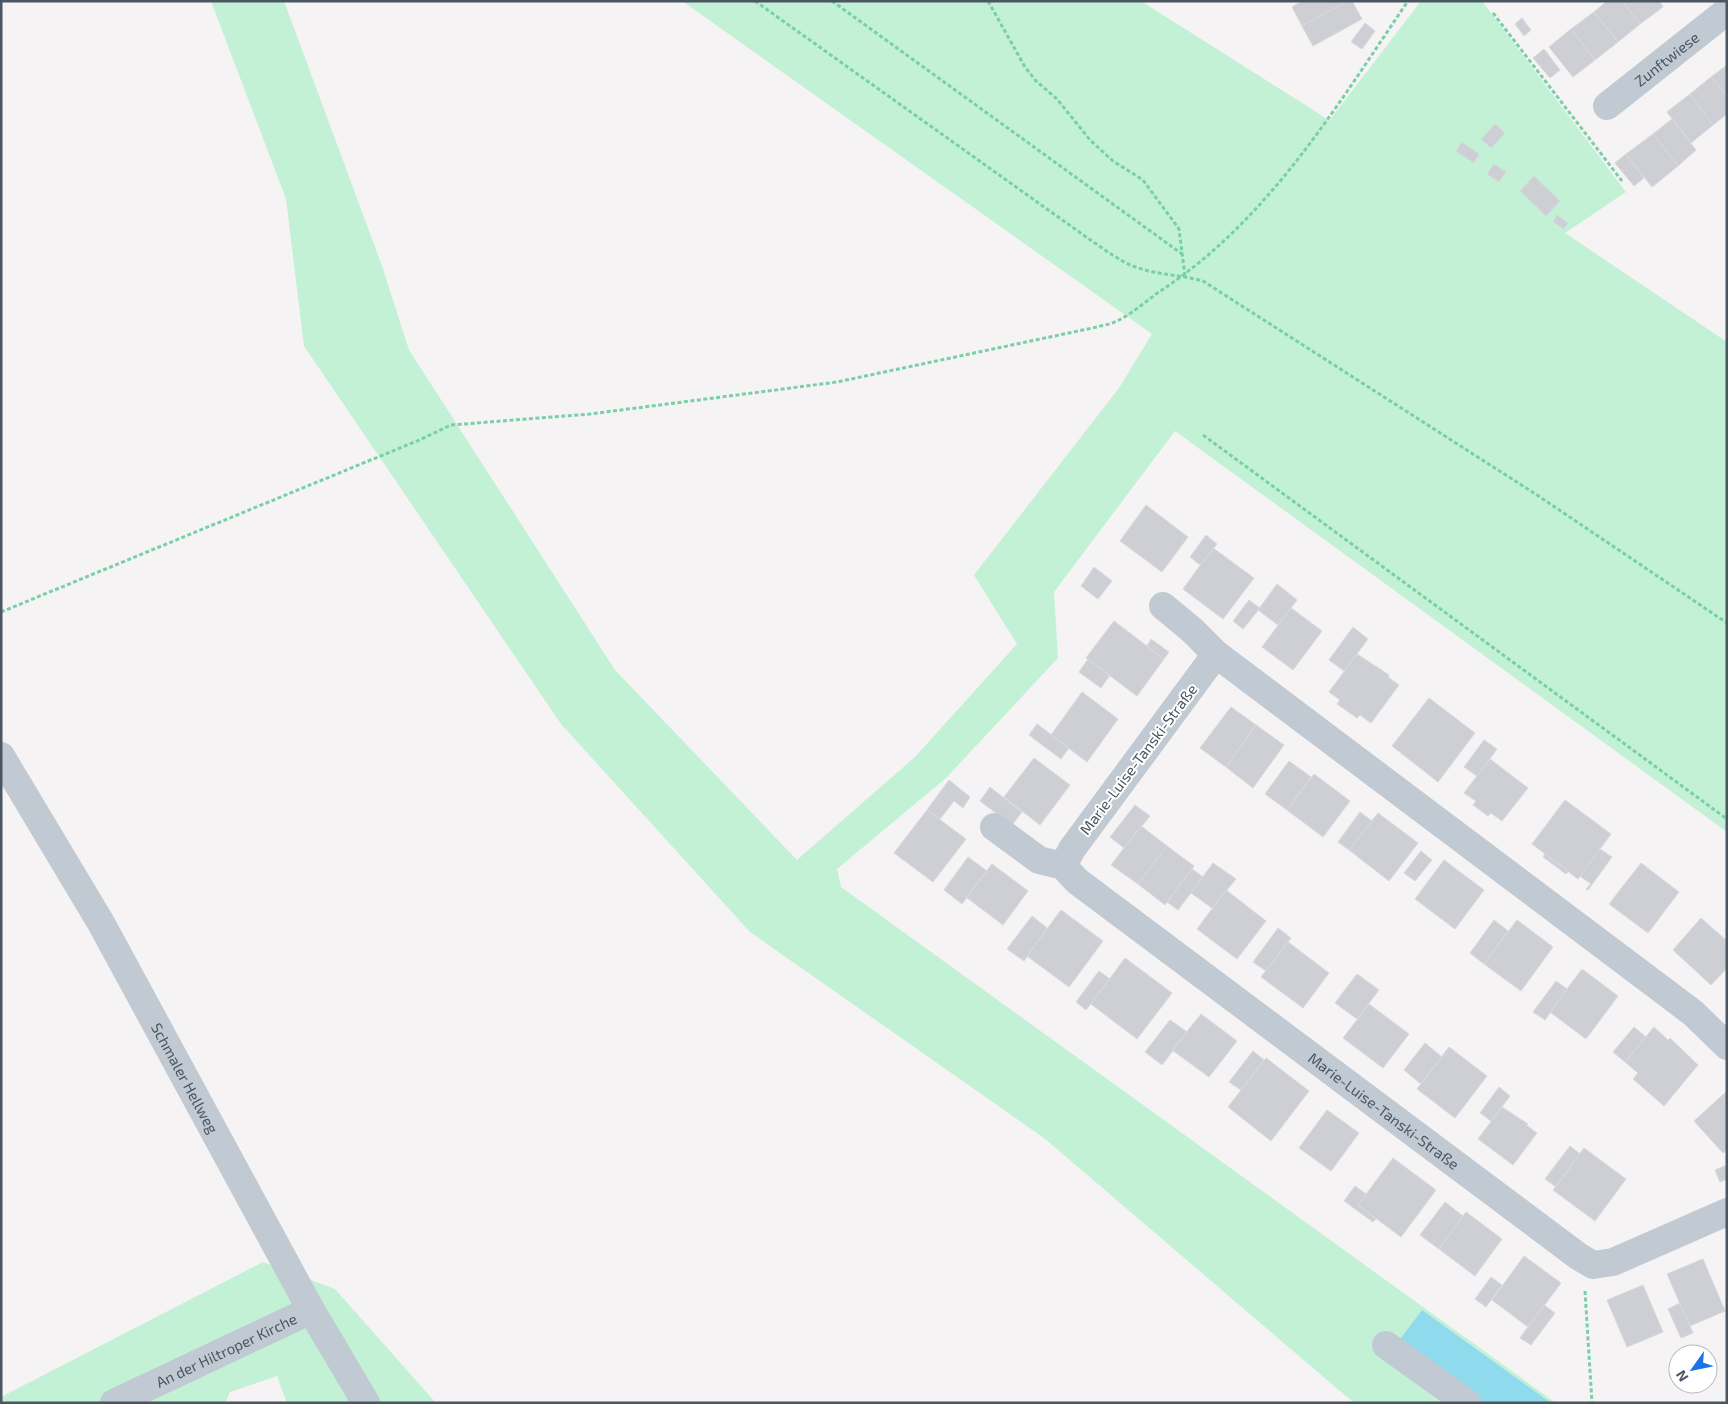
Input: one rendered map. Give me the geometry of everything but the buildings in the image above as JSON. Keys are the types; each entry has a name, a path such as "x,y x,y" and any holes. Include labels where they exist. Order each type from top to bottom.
{"street":[{"name":"Zunftwiese","path":"1607,106 1727,11"},
{"path":"1162,606 1192,630 1216,654 1693,1013 1727,1046"},
{"name":"Marie-Luise-Tanski-Straße","path":"1216,654 1072,849 1063,866 1077,882 1578,1256 1593,1264"},
{"name":"Schmaler Hellweg","path":"1,756 101,924 311,1310 366,1403"},
{"path":"994,827 1039,860 1063,866"},
{"path":"1593,1264 1613,1262 1727,1212"},
{"name":"An der Hiltroper Kirche","path":"114,1403 311,1310"},
{"path":"1386,1345 1467,1403"}],"path":[{"path":"755,1 1097,244 1127,263 1162,274 1185,276 1203,281 1529,489 1727,623"},
{"path":"832,1 1182,254"},
{"path":"988,1 1036,81 1057,99 1090,140 1113,161 1143,180 1179,230 1185,276"},
{"path":"1,612 450,425 590,414 837,382 1097,327 1119,320 1185,276 1222,243 1266,199 1296,164 1408,1"},
{"path":"1493,13 1622,181"},
{"path":"1203,435 1727,819"},
{"path":"1592,1403 1585,1292 1593,1264"}],"green space":[{"path":"211,1 284,1 382,266 409,350 615,670 797,860 915,757 1017,644 974,575 1119,388 1152,334 682,1 1141,1 1329,121 1421,1 1482,1 1626,192 1565,233 1727,342 1727,832 1175,431 1054,592 1058,658 946,778 837,869 841,887 1556,1403 1354,1403 1044,1138 750,932 561,724 304,346 286,199"},
{"path":"263,1262 335,1289 436,1403 287,1403 277,1376 230,1392 225,1403 1,1403 1,1397"}],"water":[{"path":"1422,1310 1551,1403 1483,1403 1398,1342"}]}
